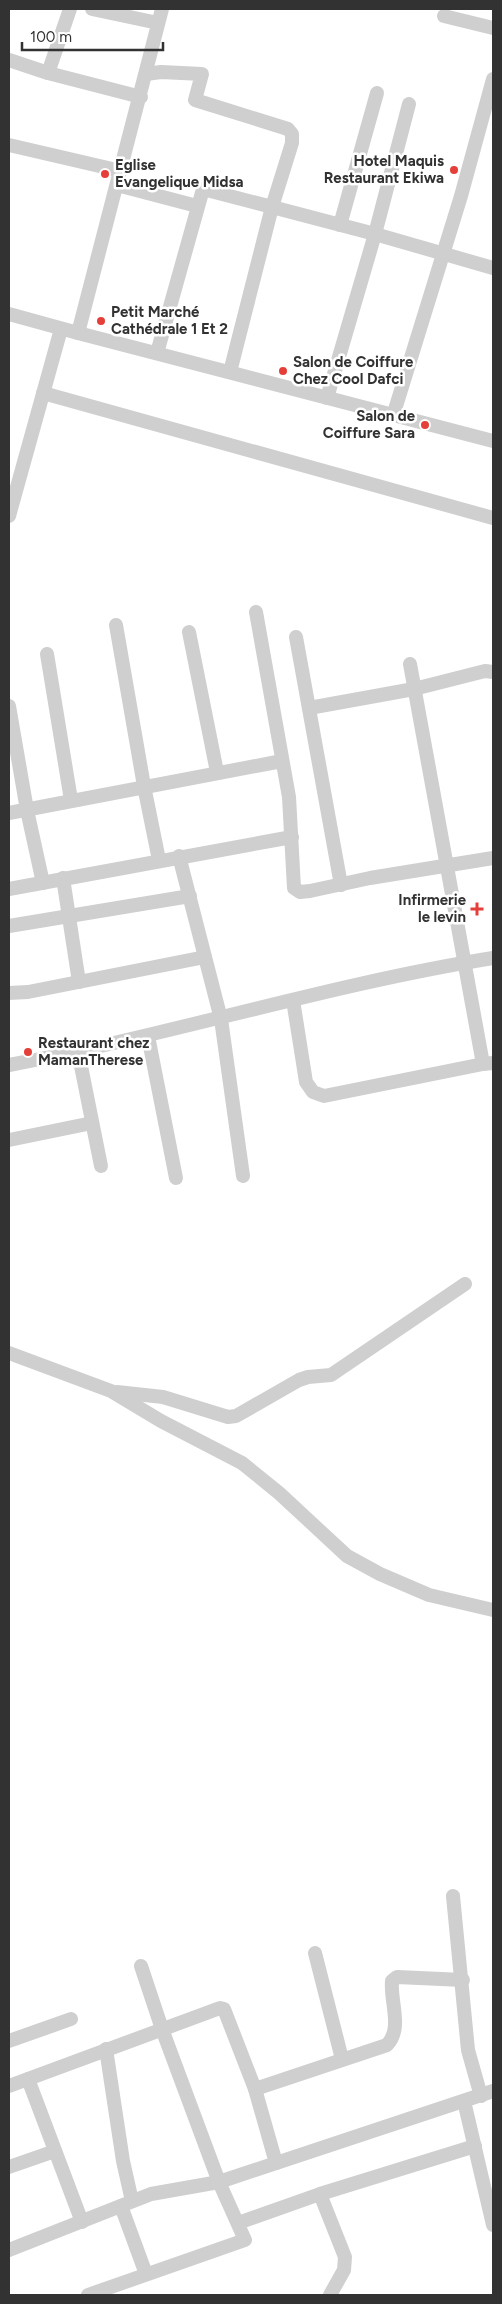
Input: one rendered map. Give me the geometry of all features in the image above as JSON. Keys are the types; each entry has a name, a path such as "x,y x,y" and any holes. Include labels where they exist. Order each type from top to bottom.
{"street":[{"path":"48,73 70,9"},
{"path":"92,9 158,23"},
{"path":"78,334 141,97 162,9"},
{"path":"444,16 493,28"},
{"path":"9,60 48,73 141,97"},
{"path":"146,74 161,72 202,74 195,100 288,129 292,134 292,143 272,207 230,372"},
{"path":"393,416 443,254 493,79"},
{"path":"340,225 377,93"},
{"path":"327,398 375,234 408,104"},
{"path":"9,145 120,171"},
{"path":"117,185 197,206"},
{"path":"156,354 203,189 375,234 493,268"},
{"path":"9,314 78,334 493,441"},
{"path":"9,516 61,329"},
{"path":"43,393 493,518"},
{"path":"256,612 289,797 294,888 300,892 310,891 493,858"},
{"path":"116,625 159,860"},
{"path":"189,632 217,772"},
{"path":"296,637 341,884"},
{"path":"47,654 72,800"},
{"path":"293,1000 306,1082 313,1092 319,1095 324,1096 488,1063 465,962 446,865 410,664"},
{"path":"309,708 414,688 485,671 493,672"},
{"path":"9,706 12,738 43,882"},
{"path":"9,812 282,761"},
{"path":"9,889 180,856 292,837"},
{"path":"180,856 221,1019 243,1176"},
{"path":"63,878 79,982"},
{"path":"9,926 190,896"},
{"path":"9,993 20,994 205,957"},
{"path":"9,1065 148,1036 293,1000 465,962 493,958"},
{"path":"148,1036 176,1178"},
{"path":"78,1051 101,1166"},
{"path":"9,1140 92,1123"},
{"path":"111,1391 163,1397 228,1417 236,1416 299,1380 308,1377 331,1375 384,1337 465,1284"},
{"path":"9,1353 111,1391 161,1421 242,1463 279,1493 347,1556 380,1574 429,1595 493,1610"},
{"path":"9,2250 127,2203 170,2190 219,2182 487,2093 468,2050 463,1980 453,1896"},
{"path":"315,1953 342,2059"},
{"path":"88,2295 244,2242 245,2238 219,2182 162,2029 141,1966"},
{"path":"255,2089 387,2045 392,2039 395,2023 392,1981 397,1977 463,1980"},
{"path":"9,2086 220,2008 224,2009 255,2089 276,2163"},
{"path":"9,2041 71,2020"},
{"path":"106,2049 127,2203 146,2274"},
{"path":"28,2079 82,2222"},
{"path":"464,2101 492,2217"},
{"path":"238,2223 320,2194 475,2146"},
{"path":"9,2167 55,2151"},
{"path":"320,2194 345,2257 344,2270 330,2295"}],"place":[{"name":"Hotel Maquis Restaurant Ekiwa","path":"454,170"},
{"name":"Eglise Evangelique Midsa","path":"105,174"},
{"name":"Petit Marché Cathédrale 1 Et 2","path":"101,321"},
{"name":"Salon de Coiffure Chez Cool Dafci","path":"283,371"},
{"name":"Salon de Coiffure Sara","path":"425,425"},
{"name":"Infirmerie le levin","path":"477,909"},
{"name":"Restaurant chez MamanTherese","path":"28,1052"}]}
